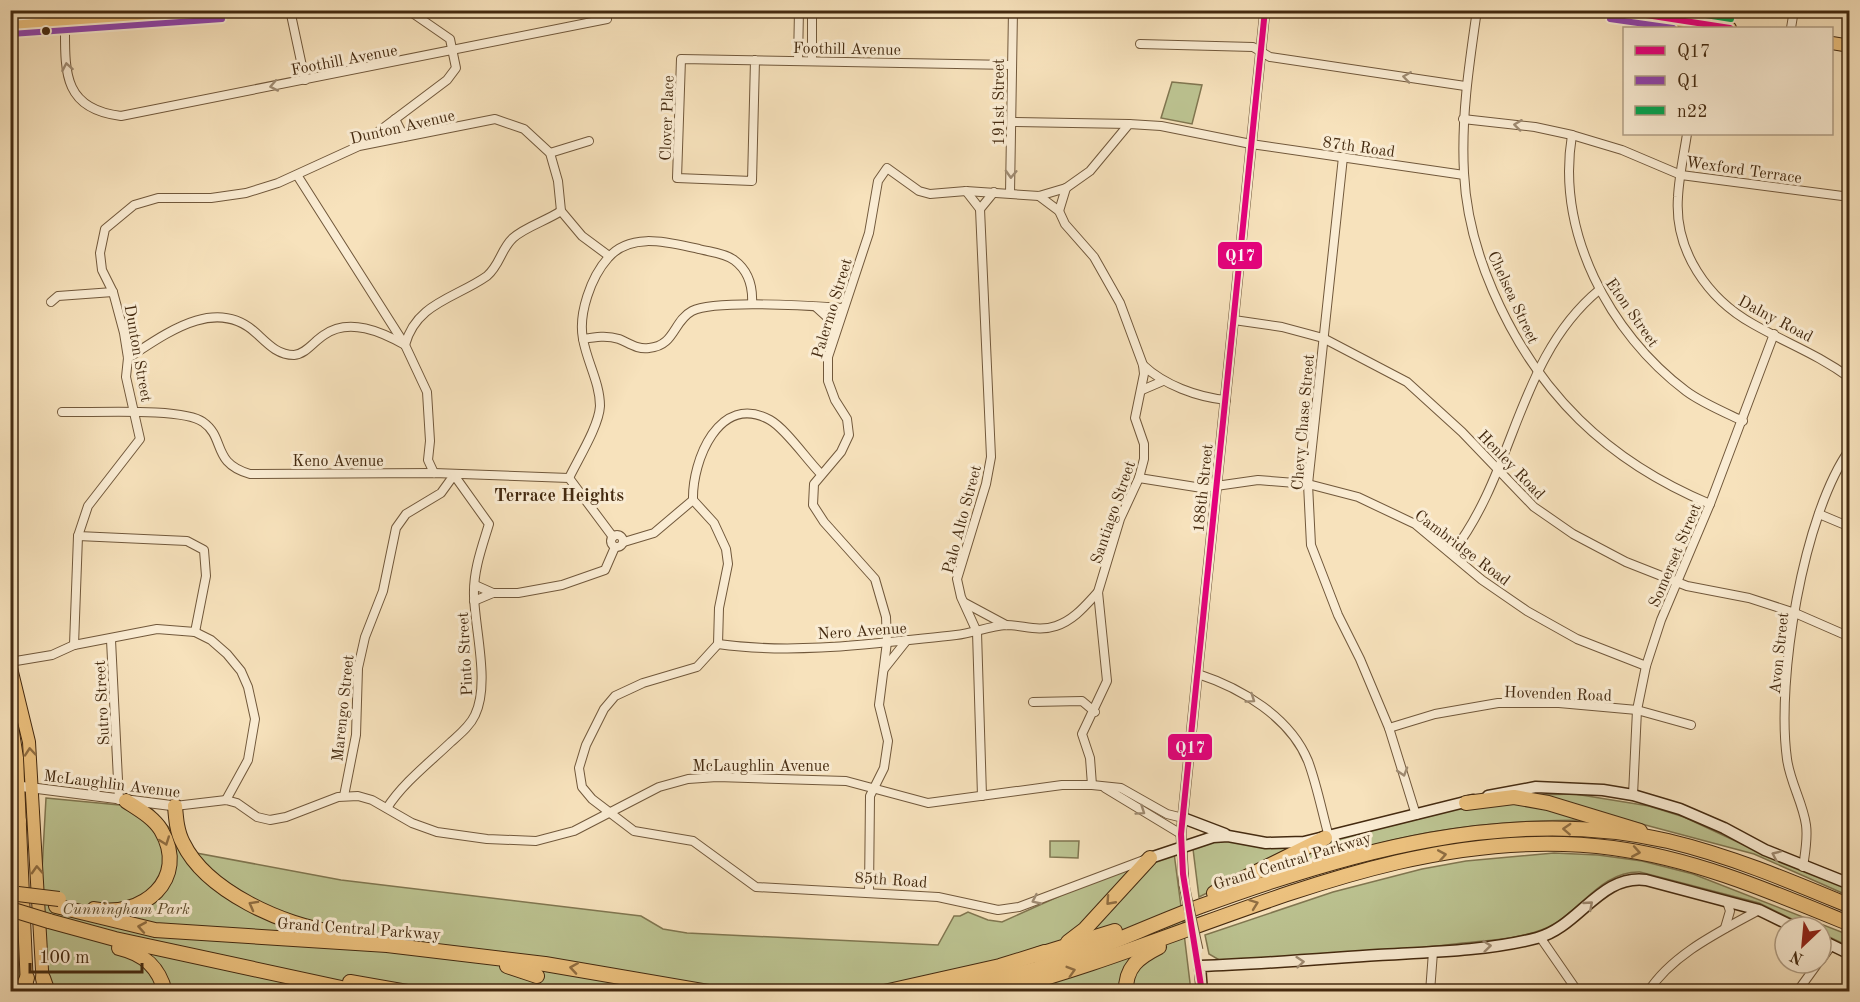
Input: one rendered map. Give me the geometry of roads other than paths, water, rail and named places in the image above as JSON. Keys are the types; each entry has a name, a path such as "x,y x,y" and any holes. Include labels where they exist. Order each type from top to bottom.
{"highway":[{"path":"1466,803 1514,797 1548,802 1620,823 1667,841"},
{"path":"57,903 119,911 142,904 160,888 168,866 167,843 152,819 122,801"},
{"path":"175,806 180,836 193,858 226,887 274,916 312,929 388,937 452,952"},
{"path":"10,807 20,820"},
{"name":"Grand Central Parkway","path":"926,992 991,980 1062,961 1263,884 1387,848 1509,830 1563,828 1613,832 1667,841 1766,871 1850,906"},
{"path":"884,992 1074,945 1205,897 1327,837"},
{"name":"Grand Central Parkway","path":"994,992 1084,967 1327,880 1450,853 1562,844 1612,848 1712,870 1850,924"},
{"path":"1037,955 1065,944 1081,933 1150,858"},
{"name":"Grand Central Parkway","path":"14,893 57,903 120,923 173,932 363,942 563,967 700,990"},
{"path":"10,909 56,923 262,972 351,990"},
{"path":"1126,992 1127,976 1134,963 1207,922"},
{"path":"56,923 100,943 142,956 153,965 165,992"},
{"path":"363,942 411,956 509,966 537,976"},
{"path":"262,972 329,979 407,992"},
{"path":"620,984 649,989 700,990"},
{"path":"21,992 27,985"},
{"path":"43,985 48,992"},
{"path":"277,992 351,990"},
{"path":"1065,992 1078,992"}],"main road":[{"path":"12,25 65,22 106,15 221,10"},
{"path":"1616,11 1703,26"},
{"path":"1833,43 1850,46"},
{"path":"10,663 27,729 33,789 43,985"},
{"path":"10,713 16,748 14,786 20,820 27,985"},
{"name":"Grand Central Parkway","path":"1180,848 1200,840 1228,836 1280,844 1327,837 1466,803 1501,792 1536,787 1603,790 1633,795 1691,814 1803,867 1850,884"},
{"path":"1183,818 1228,836"},
{"name":"85th Road","path":"1150,858 1180,848"},
{"path":"1202,992 1200,966 1433,952 1514,943 1540,937 1580,912 1611,885 1627,879 1646,880 1759,910 1773,917"},
{"path":"1833,946 1850,954"}],"street":[{"path":"12,25 17,10"},
{"path":"290,10 305,80"},
{"path":"359,146 453,74 457,64 450,39 408,10"},
{"path":"798,61 799,10"},
{"path":"812,10 812,60"},
{"name":"191st Street","path":"1010,193 1013,10"},
{"name":"188th Street","path":"1200,966 1180,848 1265,10"},
{"name":"Chelsea Street","path":"1477,10 1465,86 1464,175 1469,218 1480,261 1512,333 1537,372 1575,416 1614,450 1666,485 1710,504"},
{"path":"1703,26 1707,10"},
{"path":"1791,27 1794,10"},
{"name":"Foothill Avenue","path":"65,22 65,59 71,89 86,106 103,114 121,116 607,19"},
{"path":"1140,44 1253,46 1276,58 1465,86"},
{"name":"Foothill Avenue","path":"681,58 1012,65"},
{"name":"Clover Place","path":"681,58 677,178 752,181 755,60"},
{"path":"395,119 404,137"},
{"name":"Dunton Avenue","path":"105,229 123,212 150,199 232,195 264,188 359,146 495,119 524,129 550,153"},
{"name":"Wexford Terrace","path":"1463,119 1535,127 1572,135 1622,150 1681,175 1850,198"},
{"name":"87th Road","path":"1012,122 1161,126 1251,144 1464,175"},
{"path":"966,191 1039,196 1066,188 1090,171 1129,124"},
{"name":"Eton Street","path":"1572,135 1570,194 1582,247 1599,290 1646,356 1687,392 1743,421"},
{"name":"Dalny Road","path":"1687,135 1678,198 1679,228 1698,274 1732,311 1821,357 1850,378"},
{"path":"589,141 550,153 558,181 561,211 582,236 609,256"},
{"name":"Chevy Chase Street","path":"1343,157 1308,484 1314,554 1334,606 1389,728 1416,815"},
{"name":"Palermo Street","path":"869,892 870,796 884,768 888,741 879,705 887,642 886,617 875,579 824,522 813,505 814,484 841,452 849,435 847,419 835,400 828,381 828,357 869,233 878,181 887,168 919,191 930,194 966,191"},
{"path":"297,175 405,345 427,392 430,441 428,460 434,473"},
{"path":"1059,211 1066,188"},
{"path":"966,191 980,209 994,192"},
{"name":"Santiago Street","path":"1039,196 1059,211 1065,224 1094,257 1120,303 1143,365 1142,390 1135,410 1137,427 1144,444 1144,459 1139,478 1125,505 1098,592 1107,681 1095,712 1087,721 1082,734 1090,758 1092,784"},
{"name":"Palo Alto Street","path":"980,209 991,457 986,484 957,579 977,632 982,796"},
{"path":"405,345 411,328 421,315 484,278 497,266 512,239 561,211"},
{"name":"Dunton Street","path":"74,645 78,536 88,506 140,439 136,413 126,377 128,358 113,292 101,264 102,238 105,229"},
{"path":"615,547 612,543 613,537 569,478 600,407 592,363 583,339 587,299 594,281 609,256 639,241 665,242 734,260 750,280 752,304"},
{"path":"1452,553 1474,519 1497,472 1537,372 1562,327 1599,290"},
{"path":"51,302 58,296 113,292"},
{"path":"583,339 609,337 634,346 650,348 670,339 681,321 695,309 752,304 843,308"},
{"path":"816,307 837,326"},
{"path":"128,358 181,324 216,317 250,328 276,351 294,355 303,352 326,333 353,327 382,332 405,345"},
{"name":"Henley Road","path":"1234,320 1282,327 1323,338 1407,382 1462,432 1497,472 1534,507 1573,534 1626,562 1675,582 1749,598 1795,613 1850,637"},
{"name":"Somerset Street","path":"1633,795 1637,710 1646,666 1675,582 1710,504 1774,334"},
{"path":"1143,365 1163,381 1212,398 1226,400"},
{"path":"1142,390 1163,381"},
{"name":"Keno Avenue","path":"62,412 136,413 197,418 210,428 221,454 228,463 250,474 434,473 454,476 569,478"},
{"path":"718,644 719,608 728,564 714,523 693,500 694,475 701,454 721,424 735,417 755,415 771,421 821,474"},
{"name":"Avon Street","path":"1803,867 1806,824 1787,760 1785,724 1795,613 1805,558 1830,481 1850,449"},
{"name":"Pinto Street","path":"387,808 402,789 464,731 476,713 481,691 474,601 477,566 489,524 454,476"},
{"name":"Marengo Street","path":"344,796 356,735 358,668 365,637 383,591 396,528 406,514 441,493 454,476"},
{"name":"Cambridge Road","path":"1139,478 1202,488 1258,480 1308,484 1382,507 1415,524 1482,580 1527,611 1577,639 1646,666"},
{"path":"615,547 654,533 693,500"},
{"path":"1819,514 1850,527"},
{"path":"78,536 188,541 204,550 206,576 195,632"},
{"path":"613,537 620,536 624,542"},
{"path":"474,601 494,593 541,589 605,570 615,547"},
{"path":"475,585 494,593"},
{"name":"Nero Avenue","path":"965,603 1006,625 1036,629 1054,627 1070,620 1098,592"},
{"name":"Nero Avenue","path":"1080,612 1100,610"},
{"name":"Nero Avenue","path":"718,644 761,650 887,642 977,632 1006,625"},
{"path":"10,663 52,655 74,645 111,640 157,629 195,632 218,645 234,661 248,687 253,705 254,732 250,754 226,800"},
{"name":"Sutro Street","path":"111,640 122,801"},
{"name":"Palermo Street","path":"884,670 907,640"},
{"name":"85th Road","path":"718,644 697,667 643,683 615,696 604,709 586,745 579,768 582,787 608,812 634,831 693,841 756,886 938,897 988,909 1007,910 1150,858"},
{"path":"1198,674 1247,696 1279,722 1292,737 1307,760 1327,837"},
{"path":"1033,702 1082,701 1095,712"},
{"name":"Hovenden Road","path":"1389,728 1435,714 1498,704 1559,703 1637,710 1690,725"},
{"name":"McLaughlin Avenue","path":"14,786 175,806 226,800 240,805 254,815 270,820 344,796 368,798 412,823 437,832 475,838 520,841 559,837 659,787 701,777 837,780 875,786 922,803 1062,785 1092,784 1121,788 1167,814 1183,818"},
{"name":"McLaughlin Avenue","path":"1101,786 1181,834"},
{"path":"1725,928 1730,911 1727,902"},
{"path":"1648,992 1664,972 1725,928 1759,910"},
{"path":"1540,937 1578,992"},
{"path":"1430,992 1433,952"},
{"path":"1797,992 1810,975"}],"district":[{"name":"Terrace Heights","path":"559,495"}],"park label":[{"name":"Cunningham Park","path":"126,908"}]}
